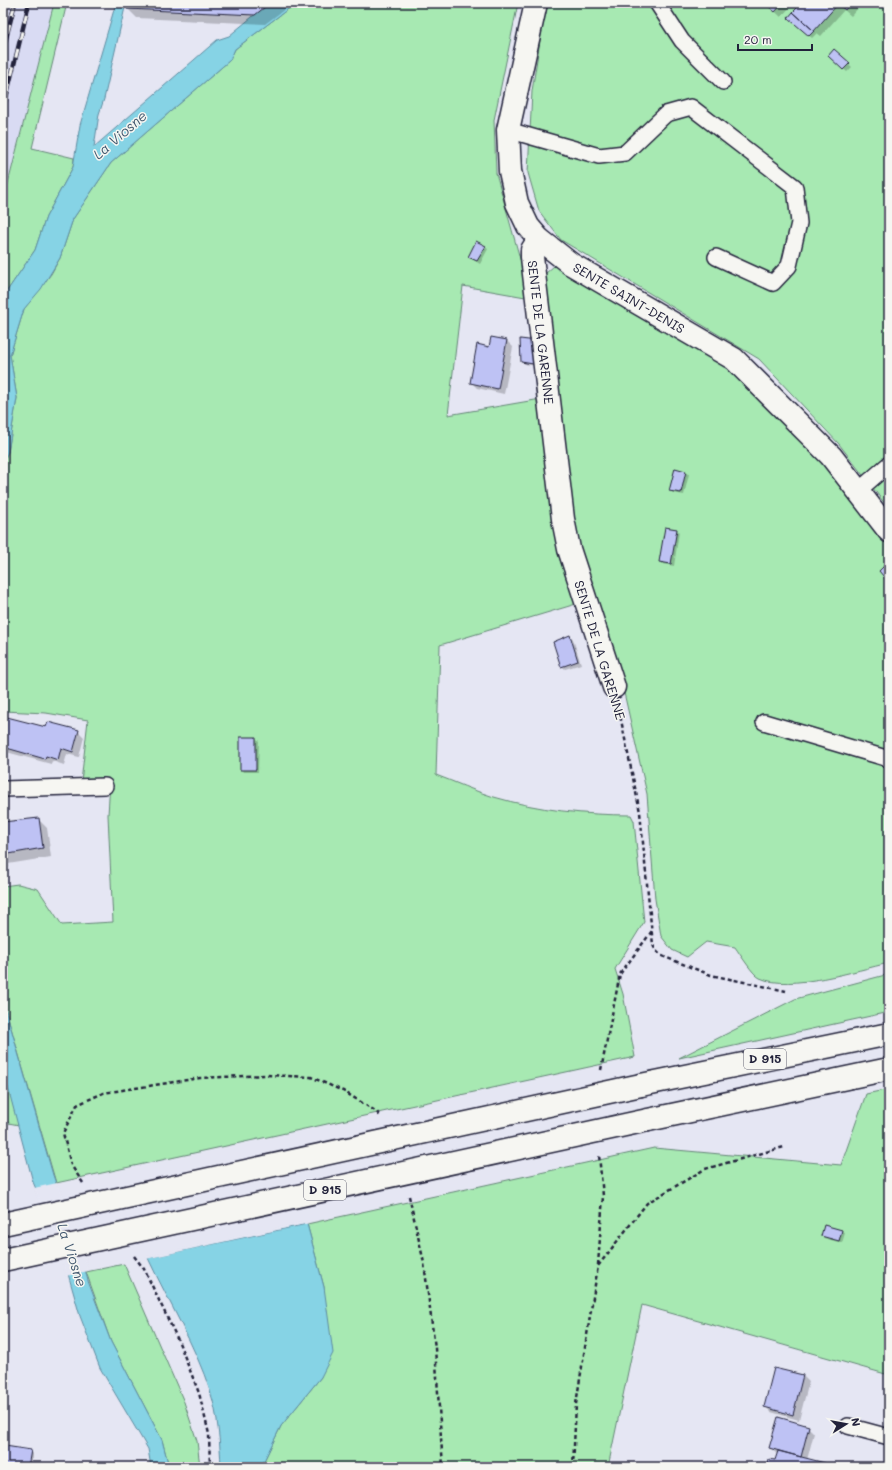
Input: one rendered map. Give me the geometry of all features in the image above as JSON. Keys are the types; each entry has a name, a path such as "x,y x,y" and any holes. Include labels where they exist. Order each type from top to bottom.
{"main road":[{"name":"SENTE SAINT-DENIS","path":"536,3 508,130 510,171 518,203 528,226 539,239 571,264 734,359 831,456 889,531"},
{"name":"SENTE DE LA GARENNE","path":"539,239 532,250 532,257 563,519 569,549 614,687"},
{"name":"D 915","path":"3,1224 641,1085 889,1034"},
{"name":"D 915","path":"3,1260 889,1069"}],"lane":[{"path":"657,3 682,40 723,82"},
{"path":"508,130 599,156 625,154 666,114 691,106 795,187 799,224 789,266 773,283 716,257"},
{"path":"858,491 889,464"},
{"path":"764,722 889,759"},
{"path":"3,789 105,786"},
{"path":"848,1426 889,1437"}],"path":[{"name":"SENTE DE LA GARENNE","path":"614,687 640,812 652,931 656,951 662,956 711,975 786,991"},
{"path":"600,1075 620,974 652,931"},
{"path":"598,1266 647,1203 705,1169 784,1147"},
{"path":"573,1467 576,1404 598,1266 603,1196 598,1153"}],"shaded area":[{"path":"3,3 54,3 3,203"}],"green space":[{"path":"54,3 67,3 32,148 74,158 73,167 46,217 35,250 3,297 3,203"},
{"path":"296,3 518,3 494,120 496,173 531,298 463,286 448,415 541,399 558,554 576,604 440,645 436,775 487,795 511,802 579,813 631,815 634,821 644,922 615,969 623,994 635,1057 56,1183 3,1000 3,886 18,884 38,889 62,925 113,922 108,815 110,782 81,782 88,720 46,713 3,711 3,462 8,452 17,398 10,355 24,309 51,274 60,258 73,219 111,163 230,60 235,49"},
{"path":"546,3 889,3 889,509 839,444 759,359 561,240 539,211 528,173 532,91"},
{"path":"554,266 563,266 729,364 828,464 889,543 889,963 842,975 806,981 788,983 773,982 757,976 750,969 735,947 706,942 687,957 672,950 661,936 655,899 647,794 620,675 574,540 543,286 546,273"},
{"path":"889,974 889,1012 679,1058 795,999"},
{"path":"3,1069 19,1125 3,1122"},
{"path":"889,1089 889,1375 642,1305 608,1467 261,1467 281,1426 321,1377 324,1287 307,1224 654,1148 841,1165 866,1094"},
{"path":"124,1264 184,1402 197,1441 200,1467 169,1467 162,1440 111,1342 86,1272"}],"water":[{"name":"La Viosne","path":"116,3 126,3 104,99 99,114 94,147 217,40 229,36 269,3 296,3 235,49 230,60 111,163 73,219 60,258 41,289 24,309 10,355 17,398 8,452 3,462 3,297 35,250 46,217 73,167 80,125"},
{"name":"La Viosne","path":"3,1000 53,1175 82,1257 88,1281 111,1342 162,1440 169,1467 151,1467 148,1449 100,1368 80,1316 59,1242 33,1182 3,1069"},
{"path":"307,1224 324,1287 333,1353 321,1377 281,1426 261,1467 221,1467 217,1419 210,1391 190,1341 148,1258"}],"pier":[{"path":"57,1183 81,1238 88,1271 66,1276 57,1243 34,1188"},
{"path":"306,1222 309,1223 146,1259 147,1257"}],"building":[{"path":"128,3 270,3 255,15 127,9"},
{"path":"765,3 783,3 775,12"},
{"path":"802,3 851,3 845,10 838,4 814,31 793,12"},
{"path":"793,12 814,31 809,36 788,18"},
{"path":"834,49 850,63 843,70 828,56"},
{"path":"476,241 486,246 477,261 468,257"},
{"path":"491,337 507,340 498,389 470,383 477,344 489,347"},
{"path":"520,339 537,341 539,365 521,362"},
{"path":"675,468 686,471 681,493 669,491"},
{"path":"665,527 677,529 671,564 659,562"},
{"path":"889,561 889,583 879,571"},
{"path":"570,635 578,661 561,667 553,642"},
{"path":"3,716 46,727 48,722 79,730 73,752 61,748 58,760 46,756 45,759 3,747"},
{"path":"240,737 256,737 256,770 240,770"},
{"path":"39,818 43,848 3,855 3,822"},
{"path":"824,1225 842,1230 839,1241 821,1236"},
{"path":"774,1368 803,1375 793,1415 764,1407"},
{"path":"778,1417 809,1426 801,1457 769,1448"},
{"path":"5,1446 31,1450 28,1467 3,1467"},
{"path":"778,1451 825,1463 824,1467 767,1467 769,1459 775,1460"},
{"path":"889,1454 889,1467 885,1467"},
{"path":"66,1464 83,1467 66,1467"}],"railway":[{"path":"3,50 15,3"},
{"path":"3,110 29,3"}]}
